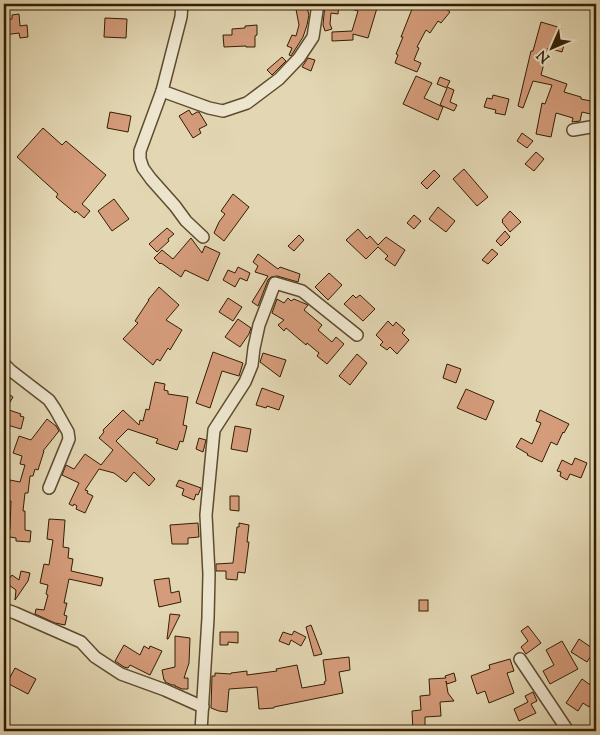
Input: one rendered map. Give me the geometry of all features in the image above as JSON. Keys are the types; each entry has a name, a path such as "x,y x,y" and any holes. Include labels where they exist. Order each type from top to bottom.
{"street":[{"path":"182,4 162,91 140,151 140,159 150,180 175,206 186,221 203,237"},
{"path":"162,91 223,112 247,103 279,79 300,58 313,38 318,4"},
{"path":"573,130 596,126"},
{"path":"201,731 208,618 209,574 206,515 214,430 245,382 252,365 260,325 275,282 302,291 357,334"},
{"path":"4,364 49,400 68,432 69,439 49,488"},
{"path":"4,609 81,642 95,657 121,674 165,690 203,707"},
{"path":"520,659 568,731"}],"building":[{"path":"295,4 306,4 309,15 303,37 291,56 289,55 292,48 287,46 292,35 296,36 299,25"},
{"path":"325,4 339,4 338,14 331,13 330,24 332,29 325,31 323,25"},
{"path":"341,4 364,4 377,8 368,38 353,34 353,40 332,41 332,32 352,31 358,11 341,6"},
{"path":"414,4 440,4 450,12 441,23 438,21 430,33 426,30 417,47 419,48 414,60 421,63 417,72 395,63 398,55 396,54 403,37 401,37"},
{"path":"19,14 20,26 27,25 28,37 20,38 19,33 4,35 4,20 12,19 12,15"},
{"path":"105,18 127,19 126,38 104,37"},
{"path":"541,22 561,28 557,43 564,45 562,52 548,48 541,75 567,84 564,92 581,97 581,99 596,102 595,115 582,112 580,121 572,122 573,118 556,113 551,137 536,134 542,103 545,104 552,85 533,81 523,108 518,106 531,51 533,51"},
{"path":"257,25 255,47 224,47 223,35 232,35 232,29"},
{"path":"282,57 286,61 272,75 267,70"},
{"path":"308,58 315,60 311,71 302,67"},
{"path":"416,76 432,83 424,98 443,107 438,120 403,104"},
{"path":"440,77 450,81 447,87 454,90 450,102 457,105 454,111 440,105 447,88 437,84"},
{"path":"493,95 509,99 505,115 495,113 496,110 484,107 487,98 492,99"},
{"path":"189,110 192,115 199,112 207,125 199,129 201,133 193,138 179,116"},
{"path":"110,112 131,116 128,132 107,128"},
{"path":"43,128 62,145 66,141 106,175 82,204 90,211 84,218 56,197 58,194 17,157"},
{"path":"522,133 533,141 527,148 517,141"},
{"path":"536,152 544,159 534,171 525,164"},
{"path":"464,169 488,197 477,206 453,179"},
{"path":"434,170 440,176 427,189 421,183"},
{"path":"233,194 249,207 224,241 214,233 225,214 221,211"},
{"path":"114,199 129,219 112,231 98,211"},
{"path":"438,207 455,221 446,232 429,219"},
{"path":"510,211 521,222 510,232 502,220"},
{"path":"414,215 421,221 414,229 407,223"},
{"path":"167,228 174,234 157,252 149,244"},
{"path":"358,229 367,239 370,236 378,245 386,237 405,250 395,266 385,259 388,256 378,247 366,259 346,240"},
{"path":"505,231 510,237 501,246 496,241"},
{"path":"299,235 304,240 294,251 288,246"},
{"path":"191,238 202,253 205,246 220,253 208,281 185,270 181,277 154,258 162,250 173,259"},
{"path":"492,249 498,254 488,264 482,260"},
{"path":"258,254 278,269 280,267 300,274 298,282 277,276 271,277 268,280 258,306 252,302 268,276 255,272 258,266 253,262"},
{"path":"238,267 250,273 247,281 240,278 235,287 223,280 228,270 235,273"},
{"path":"329,273 342,285 328,300 315,287"},
{"path":"159,287 179,305 166,320 182,330 170,350 168,348 160,361 157,359 153,365 123,339 138,323 135,321"},
{"path":"353,295 356,298 360,295 375,309 363,321 344,304"},
{"path":"228,298 242,307 233,321 219,312"},
{"path":"288,298 291,301 294,299 308,305 304,310 322,325 318,330 332,342 336,337 344,344 327,364 317,356 319,353 307,343 306,345 286,328 284,331 278,325 284,320 272,313 277,299 284,303"},
{"path":"238,319 251,328 240,347 225,337"},
{"path":"388,321 393,326 396,322 405,330 402,333 409,340 397,354 390,347 387,350 380,345 383,342 376,335"},
{"path":"213,352 243,363 239,376 222,371 210,408 196,403"},
{"path":"263,353 286,360 280,377 260,362"},
{"path":"357,354 367,363 350,385 339,376"},
{"path":"447,364 461,369 456,383 443,378"},
{"path":"155,382 165,384 164,390 168,391 168,394 188,397 183,425 187,426 183,442 180,441 177,450 156,443 158,439 128,429 116,441 155,479 149,486 134,472 126,482 114,473 99,469 85,490 93,496 85,513 76,509 77,506 69,504 79,483 62,475 66,465 74,469 85,454 101,465 113,450 99,438 104,432 103,430 123,410 139,425 140,420 143,421 146,409 149,410"},
{"path":"262,388 284,396 279,410 256,405"},
{"path":"466,389 494,401 486,420 457,408"},
{"path":"4,391 13,397 6,409 21,414 20,416 24,417 21,429 4,424"},
{"path":"540,410 569,424 557,445 551,442 542,462 516,447 521,438 532,444 541,423 536,421"},
{"path":"47,419 59,431 43,451 38,470 35,469 33,476 30,476 28,493 25,493 23,511 25,511 25,530 31,531 30,542 16,541 16,538 4,536 4,528 10,529 11,501 7,500 10,480 20,482 25,465 20,464 22,456 13,453 19,436 31,440"},
{"path":"235,426 251,429 247,452 231,449"},
{"path":"199,438 206,440 203,452 196,449"},
{"path":"575,458 587,463 581,478 570,474 567,480 560,476 561,472 557,471 562,460 572,465"},
{"path":"179,480 201,488 194,500 182,495 184,489 176,486"},
{"path":"230,496 239,496 239,511 230,510"},
{"path":"49,519 65,520 63,547 69,548 68,558 73,559 71,571 103,578 101,586 69,579 64,603 67,603 64,615 67,616 65,625 55,623 35,614 36,609 44,610 48,595 46,594 48,585 40,583 44,564 49,565 53,540 47,539"},
{"path":"198,523 199,537 188,538 188,544 172,544 170,525"},
{"path":"239,523 249,525 245,573 238,572 237,580 226,579 226,571 216,571 216,564 233,563"},
{"path":"21,571 30,573 28,581 15,600 16,590 6,583 12,575 19,580"},
{"path":"169,578 171,593 179,591 181,602 159,607 154,580"},
{"path":"419,600 428,600 428,611 419,611"},
{"path":"170,614 180,615 167,639"},
{"path":"311,625 322,654 314,656 306,627"},
{"path":"528,626 541,643 526,654 521,647 528,641 521,631"},
{"path":"294,631 306,637 301,646 291,640 289,645 279,641 283,632 292,635"},
{"path":"220,632 238,632 238,643 228,642 228,645 220,645"},
{"path":"175,636 190,638 189,663 184,678 188,678 188,689 182,689 164,680 162,670 175,667"},
{"path":"579,639 595,650 587,662 571,652"},
{"path":"562,641 578,669 550,684 543,671 554,665 546,650"},
{"path":"124,645 140,655 144,646 149,649 150,646 162,651 150,675 130,665 128,668 124,667 115,661"},
{"path":"349,657 350,670 339,672 343,693 274,708 259,709 257,687 229,689 227,712 211,708 212,676 215,676 215,673 231,674 247,671 247,675 277,671 276,669 297,665 302,688 325,684 323,660"},
{"path":"510,659 514,671 507,673 514,693 489,703 485,691 477,694 471,676 490,669 489,665"},
{"path":"15,668 36,679 28,694 7,683"},
{"path":"454,673 456,681 447,684 446,681 448,693 454,701 440,702 441,716 425,717 425,731 413,731 412,711 421,710 420,696 430,695 429,679 446,678 445,676"},
{"path":"582,679 596,689 592,696 595,698 589,707 583,703 578,711 566,703"},
{"path":"533,692 537,701 531,704 536,713 519,721 514,709 528,702 525,696"}]}
